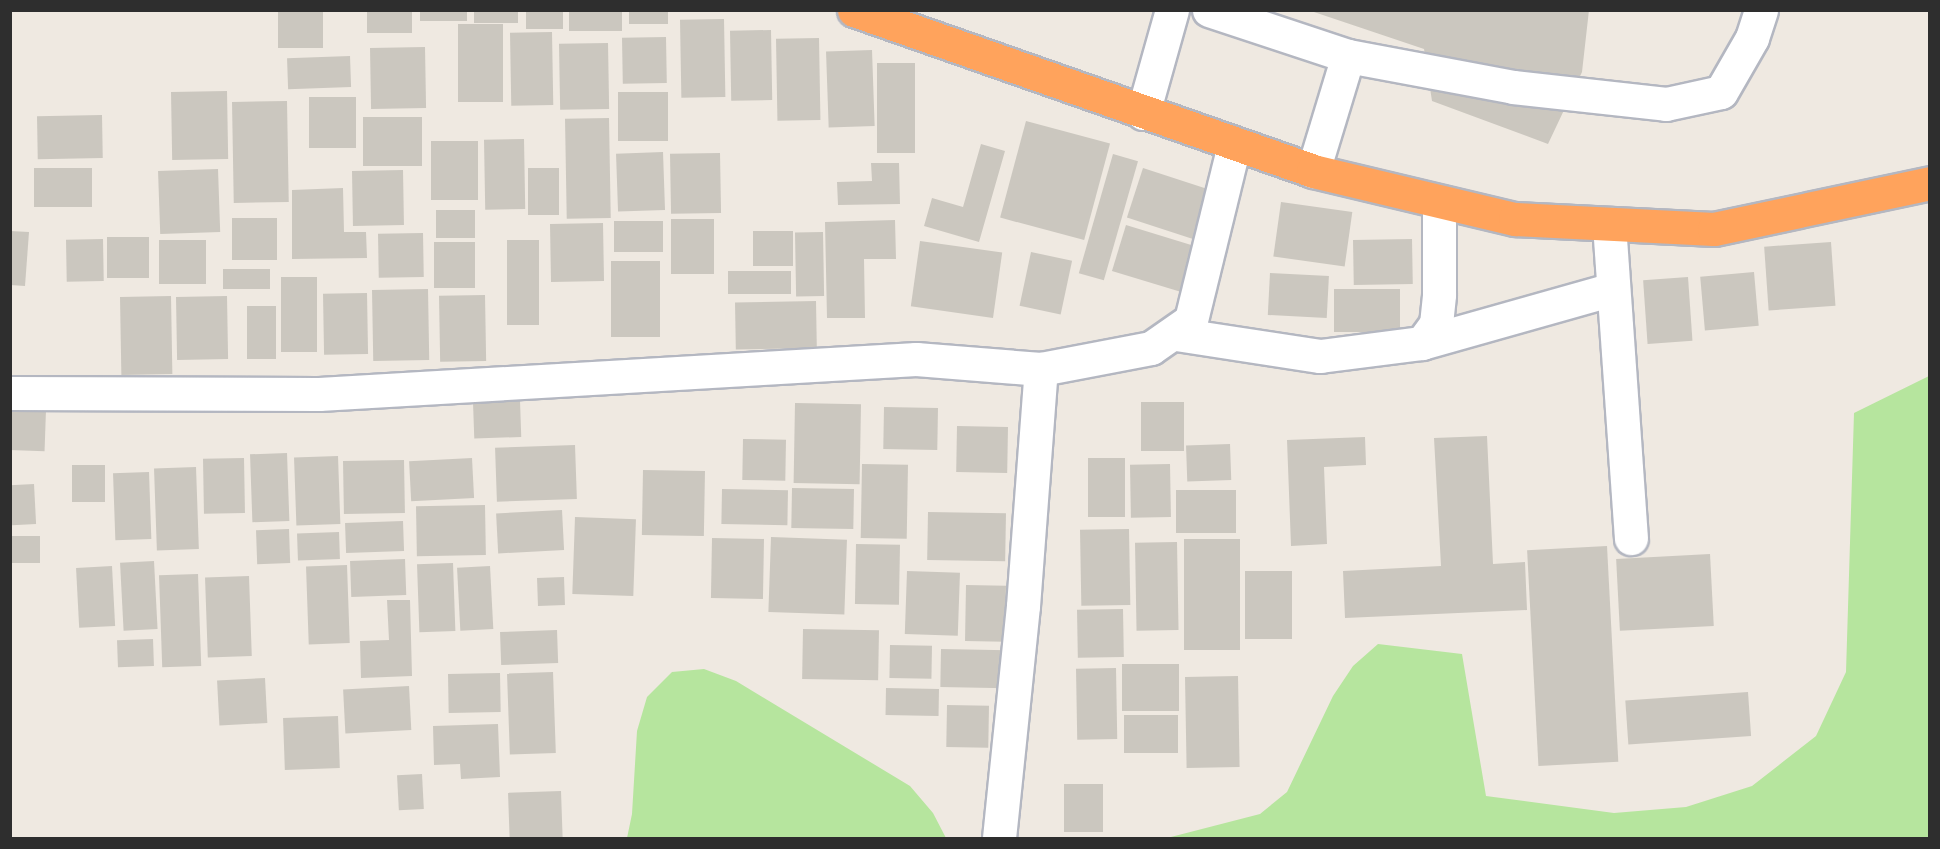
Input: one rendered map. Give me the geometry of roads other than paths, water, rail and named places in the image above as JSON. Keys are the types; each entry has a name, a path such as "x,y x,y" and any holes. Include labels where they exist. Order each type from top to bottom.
{"highway":[{"path":"854,10 1313,171 1439,203 1515,219 1714,229 1929,183"}],"street":[{"path":"1143,113 1172,10"},
{"path":"1209,10 1348,56 1513,87 1666,104 1721,92 1752,38 1761,10"},
{"path":"1313,171 1348,56"},
{"path":"10,393 320,394 916,358 1041,369 1151,348 1176,334 1191,320 1234,145"},
{"path":"1422,344 1436,324 1439,294 1439,203"},
{"path":"1609,224 1631,538"},
{"path":"1176,334 1320,356 1422,344 1613,289"},
{"path":"999,838 1023,606 1041,369"}]}
